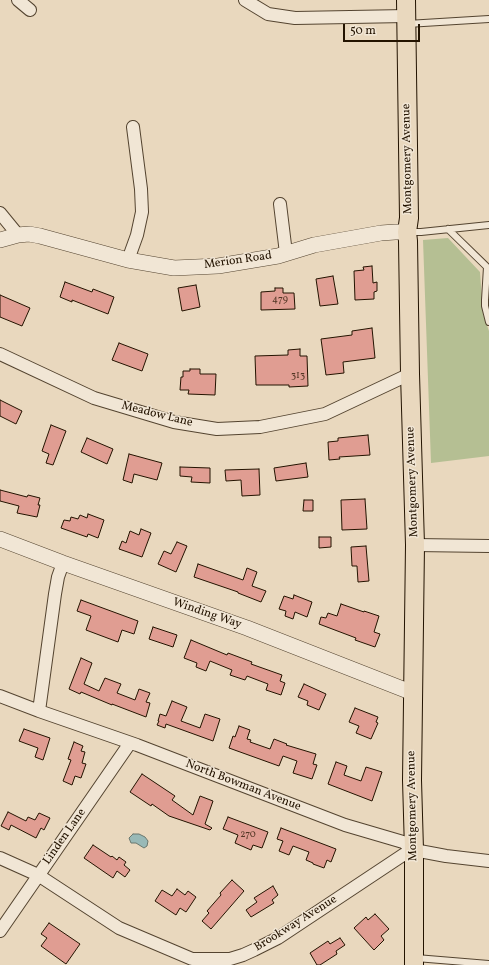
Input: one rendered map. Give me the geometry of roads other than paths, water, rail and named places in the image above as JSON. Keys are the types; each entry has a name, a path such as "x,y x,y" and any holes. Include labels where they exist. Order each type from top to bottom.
{"main road":[{"name":"Montgomery Avenue","path":"406,14 409,218 407,232 415,545 412,780 414,850 414,962"}],"street":[{"path":"18,0 30,10"},
{"path":"245,0 268,14 295,18 406,14"},
{"path":"128,260 137,235 142,212 141,189 133,127"},
{"path":"280,204 286,253"},
{"path":"0,213 18,234"},
{"name":"Merion Road","path":"0,240 18,234 28,234 128,260 174,268 218,266 278,256 314,245 388,232 407,232"},
{"name":"Meadow Lane","path":"0,354 94,398 174,422 217,429 260,427 325,414 410,374"},
{"name":"Winding Way","path":"0,539 63,563 247,628 413,693"},
{"path":"415,545 489,546"},
{"path":"39,711 55,594 58,577 63,563"},
{"name":"North Bowman Avenue","path":"0,696 130,743 345,825 403,842 414,850 446,856 489,861"},
{"name":"Linden Lane","path":"0,931 130,743"},
{"name":"Brookway Avenue","path":"0,858 38,875 119,928 191,962 230,962 278,938 403,855 414,850"}],"lane":[{"path":"406,14 489,19"},
{"path":"407,232 489,225"},
{"path":"448,229 487,267 484,300 489,322"},
{"path":"414,962 489,964"}],"water":[{"path":"133,834 139,834 145,837 148,841 147,846 144,848 136,843 131,843 129,838"}]}
